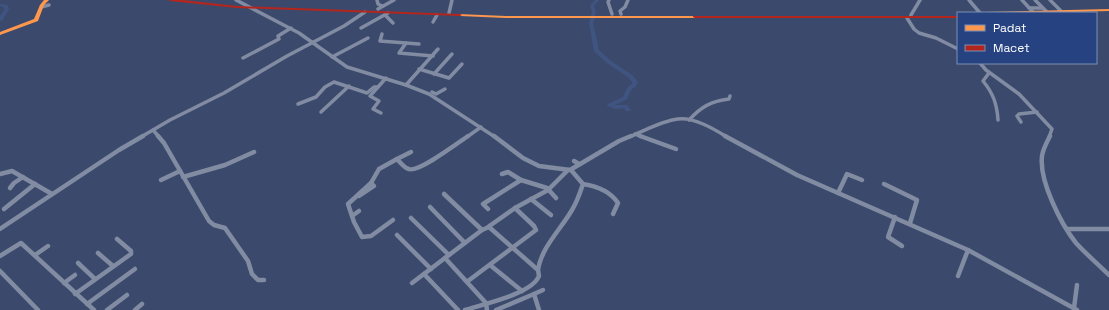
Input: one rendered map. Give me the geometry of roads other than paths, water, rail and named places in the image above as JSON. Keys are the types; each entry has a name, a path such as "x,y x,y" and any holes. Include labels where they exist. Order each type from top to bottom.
{"main road":[{"path":"170,0 234,3 251,7 387,14 506,17 610,15 957,15"},
{"path":"192,0 244,4 380,8 433,14 449,13 584,16"},
{"path":"0,34 36,20 39,17 40,7 48,3"},
{"path":"1001,12 1031,10 1109,11"},
{"path":"1097,12 1109,11"},
{"path":"610,15 880,16"}],"street":[{"path":"377,0 380,8 394,0"},
{"path":"449,13 452,0"},
{"path":"609,0 610,15"},
{"path":"621,14 620,11 625,7 628,0"},
{"path":"920,0 909,16 911,25 919,33 936,38 957,48"},
{"path":"969,0 979,12"},
{"path":"1022,0 1031,10"},
{"path":"1035,0 1044,10"},
{"path":"1050,0 1061,11"},
{"path":"244,4 291,28 349,69 406,84 429,94 481,127 533,164 547,168 570,170 580,178 583,184 599,189 615,198 618,203 613,214"},
{"path":"0,229 119,150 355,20 365,12"},
{"path":"361,28 387,14 393,23"},
{"path":"433,14 433,22"},
{"path":"243,58 277,40 279,38 278,36 291,28"},
{"path":"382,34 380,41 419,44"},
{"path":"332,57 368,38"},
{"path":"394,57 406,43"},
{"path":"406,84 438,49"},
{"path":"398,53 433,56"},
{"path":"434,74 452,54"},
{"path":"419,69 450,77 462,64"},
{"path":"981,64 989,73 1019,94 1052,129 1044,149 1042,167 1058,211 1067,229 1078,245 1109,275"},
{"path":"989,73 982,80 990,90 997,106 998,120"},
{"path":"381,113 373,109 379,101 370,96 386,78"},
{"path":"298,104 316,96 334,82 366,92 374,87 378,88"},
{"path":"321,112 349,86"},
{"path":"429,94 430,92 436,94 445,88"},
{"path":"689,120 699,109 709,102 729,99 730,96"},
{"path":"1021,122 1018,116 1019,114 1036,112"},
{"path":"412,283 482,230 515,208 548,190 579,164 635,134 664,123 682,119 704,125 760,156 838,193 910,223 968,250 1076,309 1077,285"},
{"path":"397,159 412,170 432,161 481,127"},
{"path":"153,130 164,143 209,221 214,225 225,228 248,261 252,274 258,280 264,280"},
{"path":"635,134 676,149"},
{"path":"183,177 225,165 254,152"},
{"path":"393,220 371,236 364,238 352,216 348,206 349,202 371,183 379,169 411,152"},
{"path":"574,161 579,164"},
{"path":"0,174 12,171 52,194"},
{"path":"161,180 180,171"},
{"path":"502,174 508,172 521,180 544,187 556,198"},
{"path":"838,193 847,174 862,180"},
{"path":"10,188 14,183 24,178"},
{"path":"488,209 481,202 521,180"},
{"path":"358,196 374,186 371,183"},
{"path":"4,209 35,184"},
{"path":"465,310 487,307 522,292 538,279 538,270 549,245 573,209 583,184"},
{"path":"884,184 917,200 910,223"},
{"path":"444,194 482,230"},
{"path":"531,199 550,215"},
{"path":"430,207 465,243"},
{"path":"468,282 536,230 515,208"},
{"path":"352,216 359,211"},
{"path":"895,217 888,237 902,246"},
{"path":"411,218 447,257 487,307"},
{"path":"488,227 538,270"},
{"path":"1067,229 1109,229"},
{"path":"397,235 430,269"},
{"path":"75,294 132,252 117,239"},
{"path":"0,256 21,243 35,254 75,294 94,310"},
{"path":"35,254 48,246"},
{"path":"958,276 968,250"},
{"path":"98,253 113,266"},
{"path":"78,264 95,280"},
{"path":"490,265 522,292"},
{"path":"87,304 135,269"},
{"path":"0,271 38,310"},
{"path":"424,274 458,310"},
{"path":"64,282 75,275"},
{"path":"496,310 543,290"},
{"path":"534,294 539,310"},
{"path":"107,310 127,295"},
{"path":"136,310 142,304"},
{"path":"511,304 513,310"}],"waterway":[{"path":"597,0 592,6 594,12 591,23 597,51 609,62 630,76 635,82 629,89 625,98 610,105 616,107 625,106 628,110"},
{"path":"0,5 5,6 7,9 0,20"}]}
